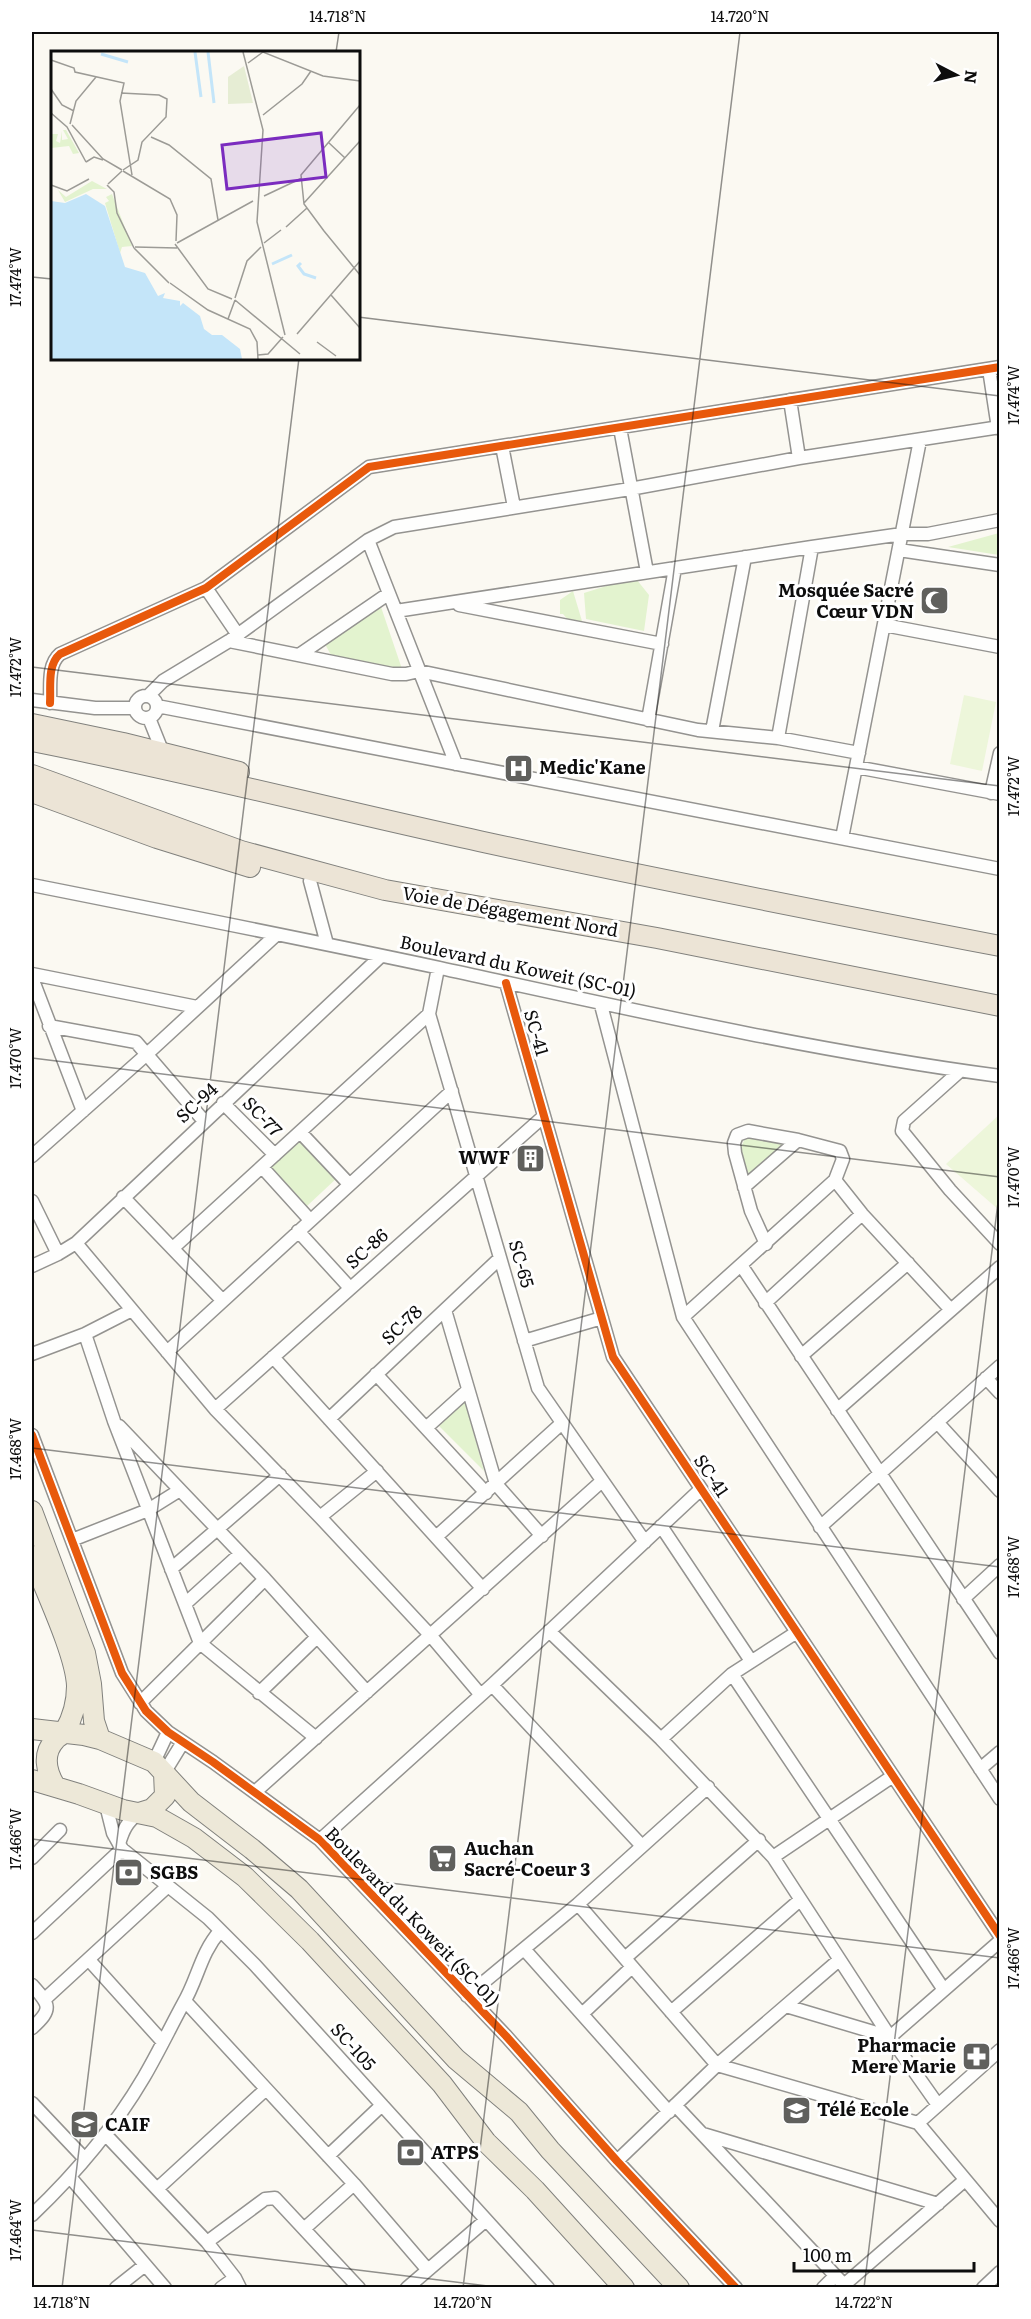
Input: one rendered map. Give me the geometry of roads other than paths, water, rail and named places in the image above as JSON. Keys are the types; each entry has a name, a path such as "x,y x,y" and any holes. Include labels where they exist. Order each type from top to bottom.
{"highway":[{"path":"32,724 161,760 487,843 748,898 999,946"},
{"path":"32,741 161,760"},
{"name":"Voie de Dégagement Nord","path":"32,775 241,851 325,875 457,904 657,938 999,1006"},
{"path":"32,792 212,857 406,901 457,904"}],"main road":[{"path":"32,1511 85,1653 91,1684 94,1720 100,1739"},
{"path":"32,1556 72,1661 77,1685 73,1714 64,1733 54,1740 46,1763 48,1775 55,1786"},
{"path":"32,1729 100,1739 159,1767 172,1785 190,1802 252,1848 299,1889 456,2059 519,2112 550,2150 679,2288"},
{"path":"139,1813 152,1809 165,1796 159,1767"},
{"path":"32,1780 106,1805 157,1817 194,1838 264,1894 442,2084 486,2142 535,2190 624,2288"}],"street":[{"path":"50,703 54,658 206,588 369,467 994,368 999,427 799,458 630,489 398,526 386,530 234,638 163,681 148,696 139,699 135,708"},
{"path":"790,400 799,458"},
{"path":"620,428 647,572"},
{"path":"842,838 920,440"},
{"path":"502,446 514,507"},
{"path":"396,611 812,547 902,534 928,534 999,520"},
{"path":"369,540 456,765"},
{"path":"778,738 812,547"},
{"path":"899,550 999,565"},
{"path":"712,731 745,557"},
{"path":"648,720 675,568"},
{"path":"206,588 234,638 299,655 392,674 419,671 648,720 712,731 778,738 859,753"},
{"path":"299,655 388,594"},
{"path":"449,603 662,644"},
{"path":"884,625 999,647"},
{"path":"148,696 157,706 999,869"},
{"path":"32,700 95,708 135,708"},
{"path":"150,718 157,706"},
{"path":"135,708 140,716 150,718"},
{"path":"150,718 161,760"},
{"path":"856,767 995,793 999,753"},
{"path":"310,881 327,944"},
{"name":"Boulevard du Koweit (SC-01)","path":"32,885 327,944 601,1005 960,1071 999,1076"},
{"path":"32,1156 276,935"},
{"name":"SC-94","path":"32,1266 76,1243 381,956"},
{"name":"SC-65","path":"438,968 429,1014 538,1388 645,1542"},
{"path":"83,1111 32,976 197,1007"},
{"name":"SC-41","path":"506,983 613,1357 999,1936"},
{"path":"601,1005 683,1317 999,1799"},
{"path":"173,1248 429,1014"},
{"path":"49,1026 134,1041 204,1121"},
{"path":"960,1071 904,1120 902,1131 950,1190 999,1244"},
{"path":"167,1352 452,1091"},
{"name":"SC-77","path":"223,1103 275,1155"},
{"name":"SC-86","path":"215,1409 544,1116"},
{"path":"683,1317 766,1244 835,1180 842,1154 833,1149 798,1140 748,1131 739,1133 734,1147 753,1217 766,1244"},
{"path":"300,1132 349,1184"},
{"path":"744,1187 798,1140"},
{"path":"262,1167 310,1220"},
{"path":"835,1180 862,1214 951,1310"},
{"path":"123,1197 222,1300"},
{"path":"32,1201 58,1254"},
{"path":"765,1303 862,1214"},
{"path":"298,1231 350,1288"},
{"path":"76,1243 215,1409 320,1517 430,1636 480,1695"},
{"name":"SC-78","path":"329,1419 500,1258"},
{"path":"801,1356 908,1263"},
{"path":"741,1265 999,1653"},
{"path":"837,1410 999,1267"},
{"path":"32,1354 85,1334 132,1310"},
{"path":"445,1310 496,1484 542,1536"},
{"path":"524,1341 602,1318"},
{"path":"85,1334 114,1421 200,1643 316,1738"},
{"path":"273,1357 483,1589"},
{"path":"820,1527 999,1366"},
{"path":"376,1374 486,1493"},
{"path":"986,1378 999,1393"},
{"path":"426,1428 468,1390"},
{"path":"114,1421 265,1579 367,1692"},
{"path":"937,1422 999,1491"},
{"path":"436,1537 562,1423"},
{"name":"Boulevard du Koweit (SC-01)","path":"32,1435 122,1672 140,1703 168,1732 320,1840 551,2085 617,2161 736,2288"},
{"path":"320,1517 376,1471"},
{"path":"171,1569 280,1475"},
{"path":"255,1792 602,1481"},
{"path":"320,1840 492,1685 701,1489"},
{"path":"72,1540 148,1510 180,1490"},
{"path":"661,1526 751,1660"},
{"path":"185,1604 240,1554"},
{"path":"963,1599 999,1565"},
{"path":"140,1703 265,1579"},
{"path":"549,1631 662,1739 773,1857 890,2037 938,2105"},
{"path":"662,1739 732,1674 797,1632"},
{"path":"259,1692 317,1637"},
{"path":"732,1674 944,1990"},
{"path":"492,1685 642,1846"},
{"path":"159,1767 168,1732"},
{"path":"159,1767 183,1742"},
{"path":"980,1769 999,1752"},
{"path":"773,1857 893,1776"},
{"path":"467,1996 578,1904 708,1786"},
{"path":"106,1805 113,1833 121,1847"},
{"path":"32,1933 121,1847 123,1831 130,1820 139,1813"},
{"path":"32,1858 60,1830"},
{"path":"582,2014 629,1963 759,1840"},
{"name":"SC-105","path":"121,1847 220,1931 255,1965 548,2288"},
{"path":"45,1999 168,1886"},
{"path":"671,2012 800,1900"},
{"path":"578,1904 717,2066 918,2123 999,2221"},
{"path":"34,2209 70,2177 105,2134 145,2076 185,2001 203,1954 220,1931"},
{"path":"890,2037 999,1941"},
{"path":"524,1949 582,2014 672,2108 702,2134 842,2283"},
{"path":"89,1960 162,2041"},
{"path":"617,2161 717,2066 839,1960"},
{"path":"32,1985 45,1999 47,2013 32,2028"},
{"path":"185,2001 354,2184 427,2269"},
{"path":"786,2006 890,2037"},
{"path":"918,2123 999,2051"},
{"path":"157,2189 265,2090"},
{"path":"32,2103 85,2159"},
{"path":"328,2156 382,2105"},
{"path":"105,2134 207,2242 238,2283 221,2288"},
{"path":"702,2134 938,2204"},
{"path":"70,2177 133,2247 165,2288"},
{"path":"823,2288 842,2283 965,2180"},
{"path":"304,2228 354,2184"},
{"path":"207,2242 270,2198 281,2202 359,2288"},
{"path":"407,2288 486,2220"},
{"path":"116,2288 145,2265"},
{"path":"983,2288 999,2272"}],"place":[{"name":"Mosquée Sacré Cœur VDN","path":"935,601"},
{"name":"Medic'Kane","path":"518,768"},
{"name":"WWF","path":"531,1158"},
{"name":"Auchan Sacré-Coeur 3","path":"443,1859"},
{"name":"SGBS","path":"129,1873"},
{"name":"Pharmacie Mere Marie","path":"977,2056"},
{"name":"Télé Ecole","path":"796,2110"},
{"name":"CAIF","path":"84,2125"},
{"name":"ATPS","path":"410,2153"}]}
